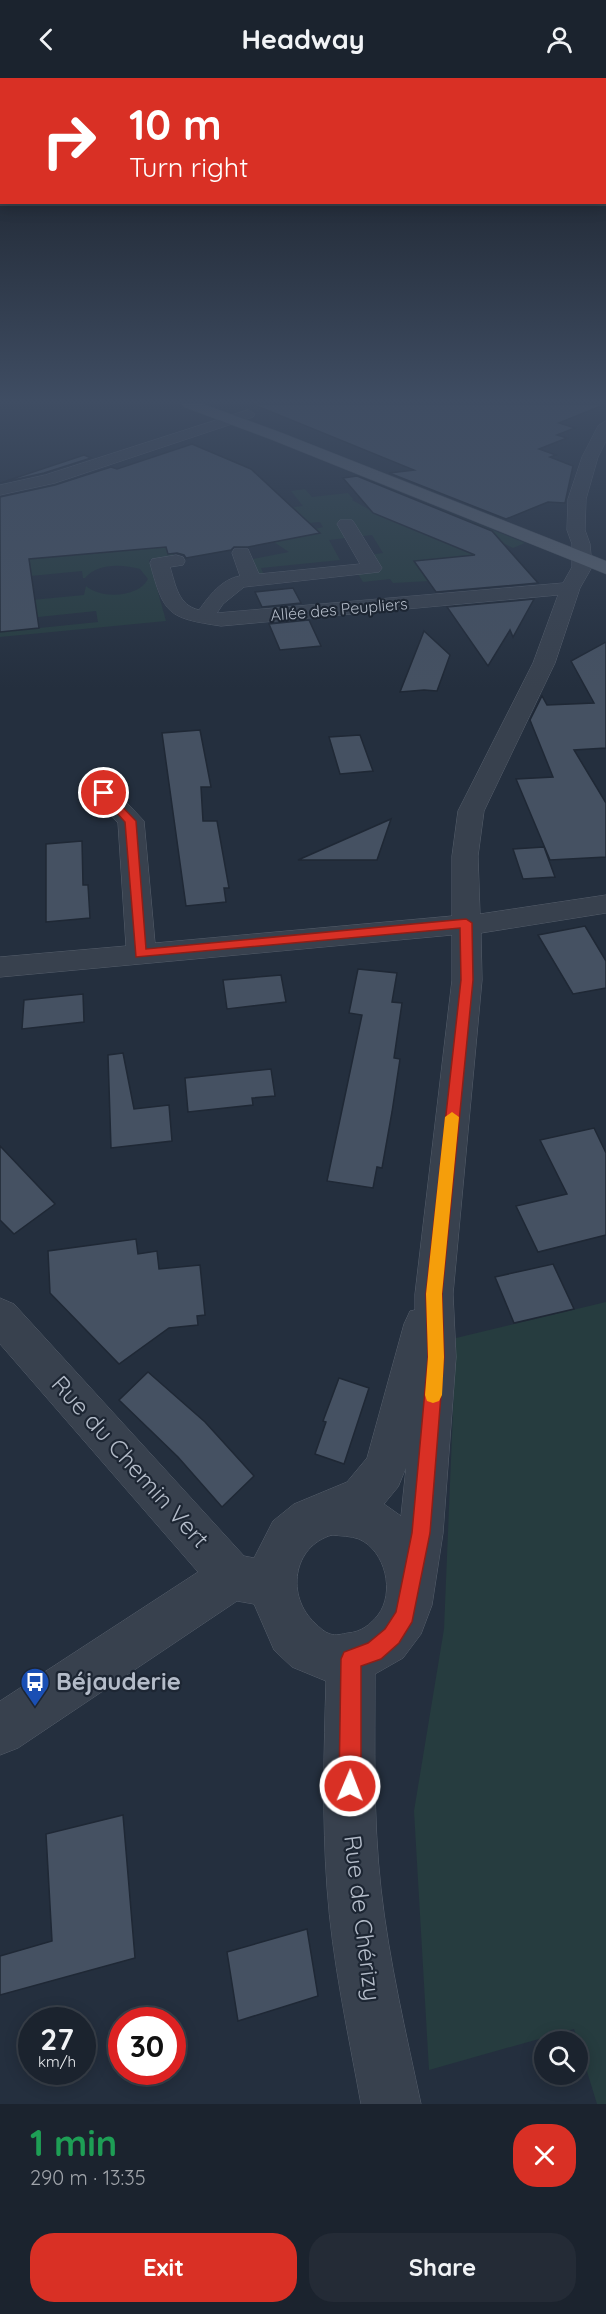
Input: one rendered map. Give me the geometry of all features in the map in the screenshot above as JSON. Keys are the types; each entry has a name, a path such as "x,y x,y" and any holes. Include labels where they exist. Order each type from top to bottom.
{"main road":[{"path":"448,499 582,551 606,568"},
{"path":"582,551 606,553"}],"street":[{"path":"252,1581 277,1609 288,1631 305,1648 327,1658 351,1659 374,1652 392,1636 405,1615 421,1533 429,1453 436,1357 434,1294 467,980 465,856 471,811 544,663 570,588 582,567 582,551 576,530 578,499"},
{"path":"204,618 216,600 238,582 372,568 346,524"},
{"path":"241,553 251,579"},
{"name":"Allée des Peupliers","path":"176,561 159,563 171,603 185,615 221,620 570,588"},
{"path":"104,793 131,821 141,954"},
{"path":"0,968 495,922 606,904"},
{"path":"0,1730 252,1581 277,1558 290,1536 309,1521 332,1513 362,1497 383,1472 434,1294"},
{"name":"Rue du Chemin Vert","path":"0,1316 252,1581"},
{"path":"332,1513 356,1515 378,1525 396,1544 406,1566 410,1590"},
{"name":"Rue de Chérizy","path":"351,1659 349,1820 354,1889 363,1954 391,2104"}],"green space":[{"path":"297,499 353,499 379,515 430,505 525,543 513,548 493,538 468,549 473,557 430,581 393,583 390,579 363,582 358,574 370,555 383,553 372,535 329,540 340,560 261,568 264,575 256,576 248,560 289,552 274,542 319,533 315,529 323,527 320,522 168,535 174,557 149,560 166,621 0,637 0,632 98,622 96,611 0,621 0,603 84,595 86,586 110,595 128,593 136,590 148,579 140,569 111,566 96,570 85,578 83,578 82,571 0,579 0,545 303,506"},
{"path":"606,1302 606,2104 597,2104 588,2075 588,2031 575,2031 574,2029 534,2031 534,2040 429,2070 414,1811 444,1629 456,1338"}],"building":[{"path":"0,499 283,499 320,533 248,547 234,547 231,550 186,558 177,553 168,554 166,547 29,559 39,628 0,632"},
{"path":"361,499 412,499 492,531 538,583 436,592 414,561 475,555 373,513"},
{"path":"454,499 566,499 565,503 548,502 506,519"},
{"path":"293,588 301,603 262,607 255,592"},
{"path":"534,599 513,637 510,630 488,666 447,607"},
{"path":"309,620 321,646 280,650 269,624"},
{"path":"424,631 450,655 437,691 400,692"},
{"path":"606,642 606,748 574,750 606,803 606,857 550,860 516,779 553,777 530,720 542,696 547,705 594,703 571,661"},
{"path":"200,730 211,787 201,787 203,821 217,821 229,888 224,888 226,902 186,906 162,733"},
{"path":"360,735 373,771 340,774 329,737"},
{"path":"391,819 377,860 298,860"},
{"path":"82,841 83,885 88,885 90,918 46,922 46,844"},
{"path":"544,847 555,877 523,879 513,849"},
{"path":"585,926 606,961 606,988 573,994 538,935"},
{"path":"358,969 397,973 392,1002 402,1003 394,1058 400,1059 392,1112 382,1168 377,1167 373,1188 327,1181 362,1015 349,1013"},
{"path":"281,975 286,1002 227,1009 223,980"},
{"path":"83,994 84,1022 22,1029 24,1000"},
{"path":"123,1053 134,1109 169,1105 172,1141 111,1148 108,1055"},
{"path":"271,1069 275,1096 252,1098 253,1105 188,1112 185,1078"},
{"path":"594,1128 606,1153 606,1235 538,1252 516,1206 567,1194 540,1140"},
{"path":"0,1146 55,1204 14,1234 0,1220"},
{"path":"136,1239 138,1254 157,1251 159,1269 200,1265 205,1315 197,1316 198,1325 169,1328 119,1364 50,1293 48,1251"},
{"path":"553,1264 574,1309 514,1323 495,1277"},
{"path":"148,1372 205,1422 254,1476 222,1507 178,1457 119,1400"},
{"path":"339,1378 369,1388 344,1464 315,1454 326,1422 323,1421"},
{"path":"123,1815 135,1958 0,1995 0,1956 52,1941 46,1834"},
{"path":"307,1929 318,1996 238,2021 227,1952"}],"slow traffic":[{"path":"433,1395 436,1357 434,1294 452,1117"}],"place":[{"name":"Béjauderie","path":"35,1708"}],"route":[{"path":"104,793 131,821 141,954 466,923 467,980 434,1294 436,1357 421,1533 405,1615 392,1636 374,1652 351,1659 350,1786"}]}
